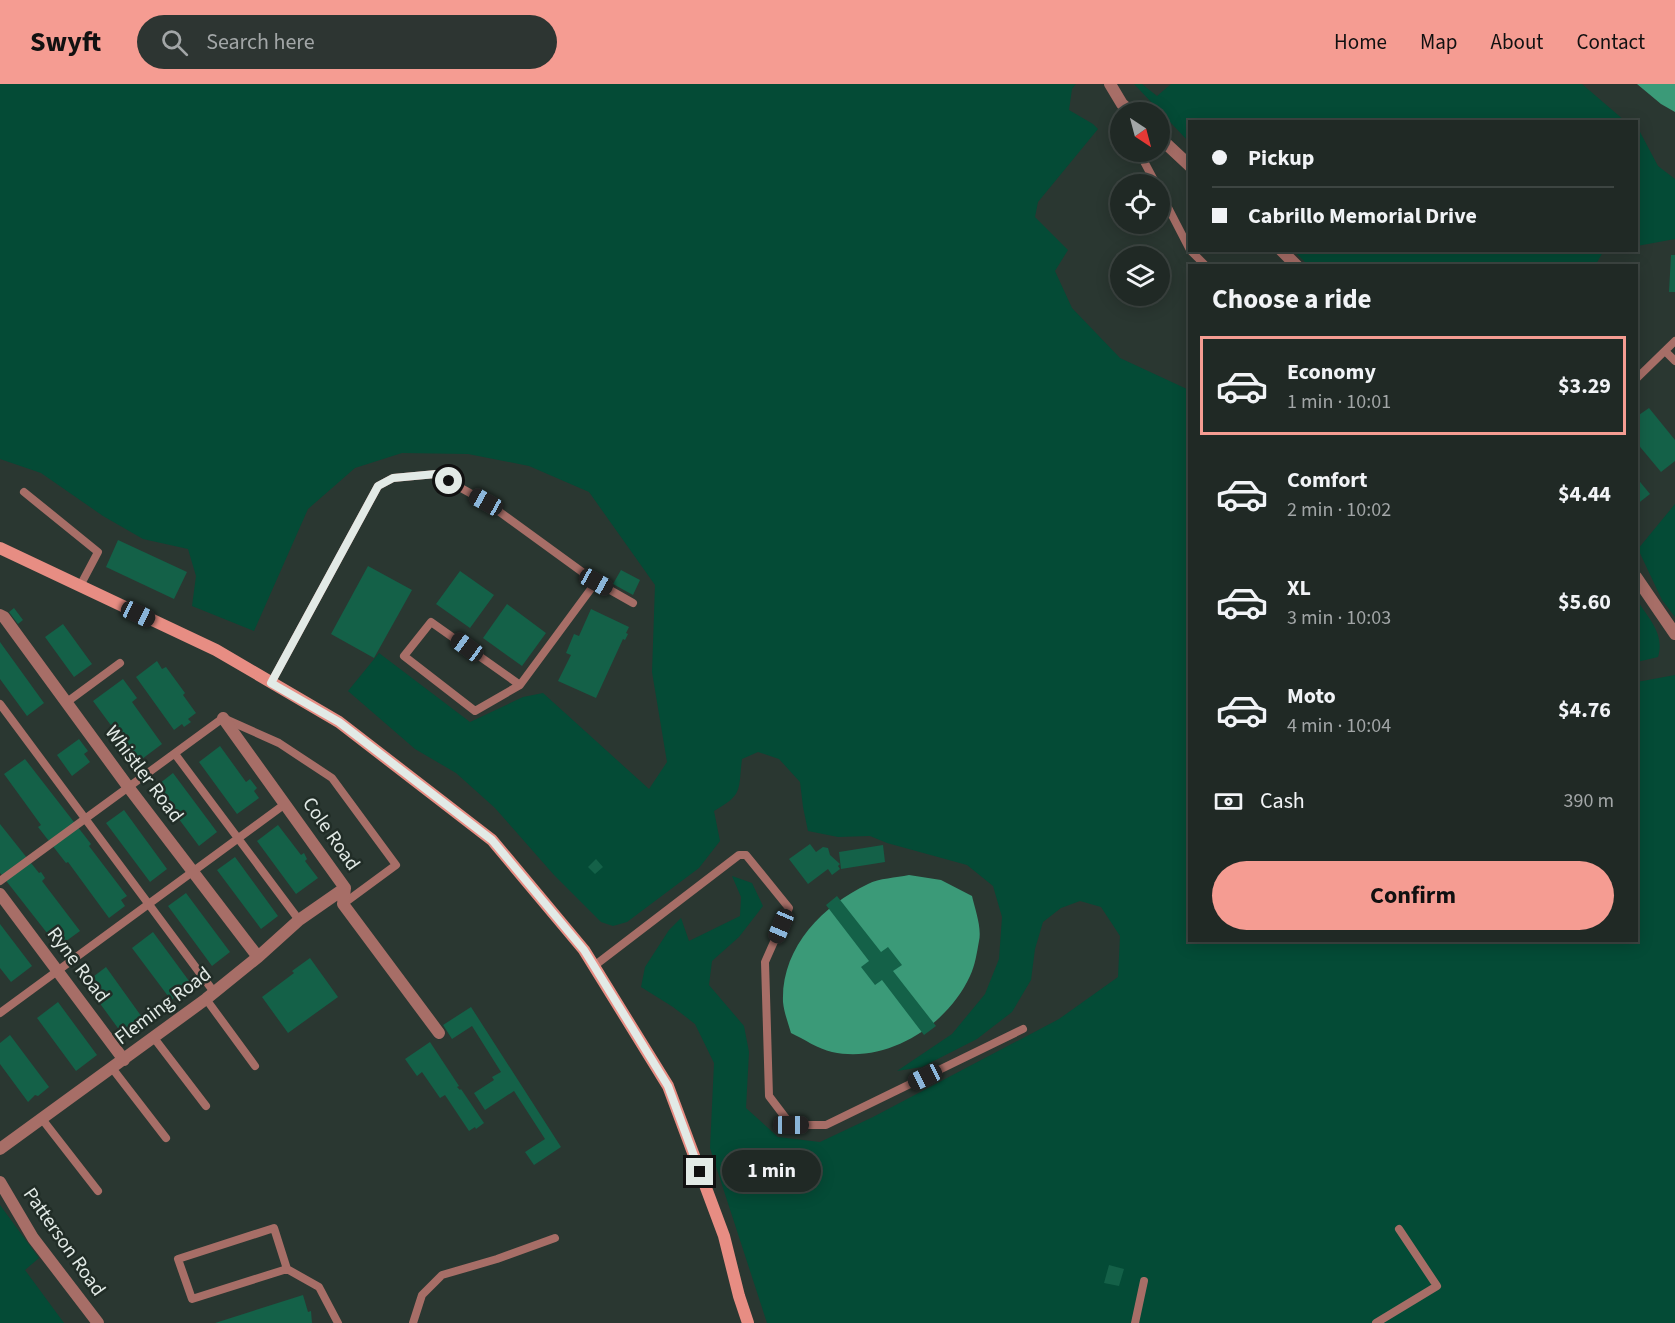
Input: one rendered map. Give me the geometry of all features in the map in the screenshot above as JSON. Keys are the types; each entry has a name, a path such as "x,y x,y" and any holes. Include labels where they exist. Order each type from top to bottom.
{"main road":[{"path":"0,548 216,650 339,722 492,840 584,950 668,1086 724,1236 748,1323"}],"street":[{"path":"1110,84 1121,102"},
{"path":"1170,147 1188,164"},
{"path":"1283,252 1295,264"},
{"path":"1638,579 1675,634"},
{"name":"Whistler Road","path":"1,618 67,702 129,788 258,957"},
{"name":"Cole Road","path":"224,718 345,888 343,904 439,1033"},
{"name":"Fleming Road","path":"0,1149 154,1038 258,957 299,920 345,888"},
{"name":"Ryne Road","path":"0,894 124,1060"},
{"name":"Patterson Road","path":"0,1182 33,1238 98,1323"}],"lane":[{"path":"1170,211 1188,246"},
{"path":"1192,252 1204,264"},
{"path":"1638,377 1675,341"},
{"path":"1665,351 1675,360"},
{"path":"271,683 378,486 393,478 436,474 486,502 596,582 633,603"},
{"path":"24,492 98,552 80,586"},
{"path":"520,686 431,622 404,656 475,711 520,686 596,582"},
{"path":"67,702 120,663"},
{"path":"0,704 148,904 255,1066"},
{"path":"0,881 224,718 279,743 332,778 396,865 343,904"},
{"path":"175,754 299,920"},
{"path":"0,1013 285,804"},
{"path":"594,966 739,855 746,855 789,908 765,962 769,1096 791,1125 826,1125 1023,1029"},
{"path":"154,1038 206,1106"},
{"path":"112,1068 166,1138"},
{"path":"42,1119 98,1191"},
{"path":"287,1269 192,1299 178,1259 274,1228 287,1269 319,1287 338,1323"},
{"path":"1376,1323 1437,1286 1399,1228"},
{"path":"413,1323 422,1295 442,1275 497,1259 555,1238"},
{"path":"1135,1323 1144,1281"}],"shaded area":[{"path":"0,84 1076,84 1072,89 1069,110 1098,129 1038,202 1035,217 1068,250 1055,271 1072,308 1120,358 1188,390 1188,942 1638,942 1638,682 1675,675 1675,1323 767,1323 710,1148 714,1063 695,1024 641,987 645,967 669,930 681,918 689,941 740,916 741,897 732,876 752,883 763,906 739,937 712,961 709,985 744,1026 749,1052 746,1108 778,1137 820,1142 873,1117 1059,1019 1118,977 1120,936 1101,907 1080,901 1061,908 1043,922 1035,949 1031,980 1012,1012 977,1039 922,1067 897,1071 952,1034 985,994 999,959 1002,917 993,886 967,865 887,843 870,836 838,837 808,831 800,782 779,759 758,752 742,759 738,790 730,800 714,811 720,841 699,868 627,922 613,926 601,922 554,875 495,808 456,773 415,749 348,691 379,653 470,722 523,697 543,693 649,789 667,762 652,672 655,585 589,492 529,466 468,454 402,453 355,468 308,509 254,631 192,606 196,576 188,549 143,539 103,516 41,473 0,459"},
{"path":"1134,84 1142,84 1157,96 1171,84 1582,84 1624,120 1188,120 1188,141 1170,122 1170,102 1151,102"},
{"path":"1637,84 1675,84 1675,112 1661,104"},
{"path":"1638,131 1658,166 1675,179 1675,239 1638,246"},
{"path":"1295,252 1603,252 1596,264 1307,264"},
{"path":"1675,504 1675,617 1662,600 1638,549"},
{"path":"1638,602 1658,634 1660,649 1658,657 1638,662"},
{"path":"909,875 941,880 972,896 980,936 973,968 960,994 931,1025 894,1046 874,1052 853,1054 827,1051 791,1033 783,1002 784,982 797,947 808,931 820,917 851,893 877,880"},
{"path":"0,1205 39,1258 25,1270 64,1323 0,1323"}],"building":[{"path":"1671,255 1675,255 1675,292 1669,292"},
{"path":"1649,408 1675,440 1675,461 1661,472 1638,444 1638,416"},
{"path":"1638,479 1650,494 1638,503"},
{"path":"118,540 187,572 174,599 106,567"},
{"path":"368,566 412,590 374,658 331,634"},
{"path":"621,570 640,580 633,595 613,584"},
{"path":"460,571 494,595 470,628 436,604"},
{"path":"507,604 546,633 522,666 483,638"},
{"path":"14,608 23,620 18,624 9,612"},
{"path":"591,609 629,627 626,633 628,634 625,640 623,639 596,698 558,681 571,655 566,653 574,634 579,636"},
{"path":"63,624 92,664 74,677 45,637"},
{"path":"0,642 44,703 27,716 0,679"},
{"path":"157,661 162,669 166,667 196,713 188,719 191,722 184,727 182,724 174,730 136,677"},
{"path":"123,679 137,698 132,702 162,744 138,762 93,701"},
{"path":"79,739 88,751 84,754 90,762 72,776 57,755"},
{"path":"220,746 246,782 250,779 257,788 254,791 259,798 237,814 199,762"},
{"path":"25,759 91,844 89,846 127,896 121,900 125,906 109,918 68,862 66,863 38,827 41,825 4,774"},
{"path":"173,773 217,832 199,846 155,787"},
{"path":"124,810 167,869 150,882 106,823"},
{"path":"0,824 39,873 41,872 45,878 42,881 80,931 58,947 0,873"},
{"path":"278,825 301,855 304,853 307,859 305,861 318,878 296,894 257,841"},
{"path":"810,844 816,852 823,847 828,848 830,855 840,864 838,866 840,869 832,875 828,869 808,884 789,859"},
{"path":"883,845 885,862 841,869 839,852"},
{"path":"235,857 278,916 261,929 217,870"},
{"path":"596,859 603,867 595,874 588,867"},
{"path":"186,893 230,952 212,966 168,906"},
{"path":"837,896 881,952 888,947 902,965 893,971 936,1026 924,1035 882,980 875,985 861,967 869,961 826,905"},
{"path":"0,924 32,966 11,982 0,968"},
{"path":"153,932 192,985 171,1000 132,948"},
{"path":"310,958 338,997 288,1033 262,997"},
{"path":"106,967 144,1020 135,1026 136,1028 123,1035 85,983"},
{"path":"58,1002 97,1055 76,1071 37,1018"},
{"path":"471,1007 561,1147 534,1165 525,1152 545,1139 514,1091 485,1110 474,1093 494,1080 492,1077 501,1072 472,1026 452,1039 443,1025"},
{"path":"10,1035 49,1087 28,1102 0,1064 0,1043"},
{"path":"430,1042 459,1086 457,1087 461,1089 484,1123 476,1129 475,1127 469,1131 445,1095 440,1098 422,1072 417,1076 405,1059"},
{"path":"1109,1265 1124,1269 1119,1286 1104,1283"},
{"path":"303,1295 308,1312 311,1311 312,1323 215,1323"}],"route":[{"path":"449,481 436,474 393,478 378,486 271,683 339,722 492,840 584,950 668,1086 700,1172"}]}
